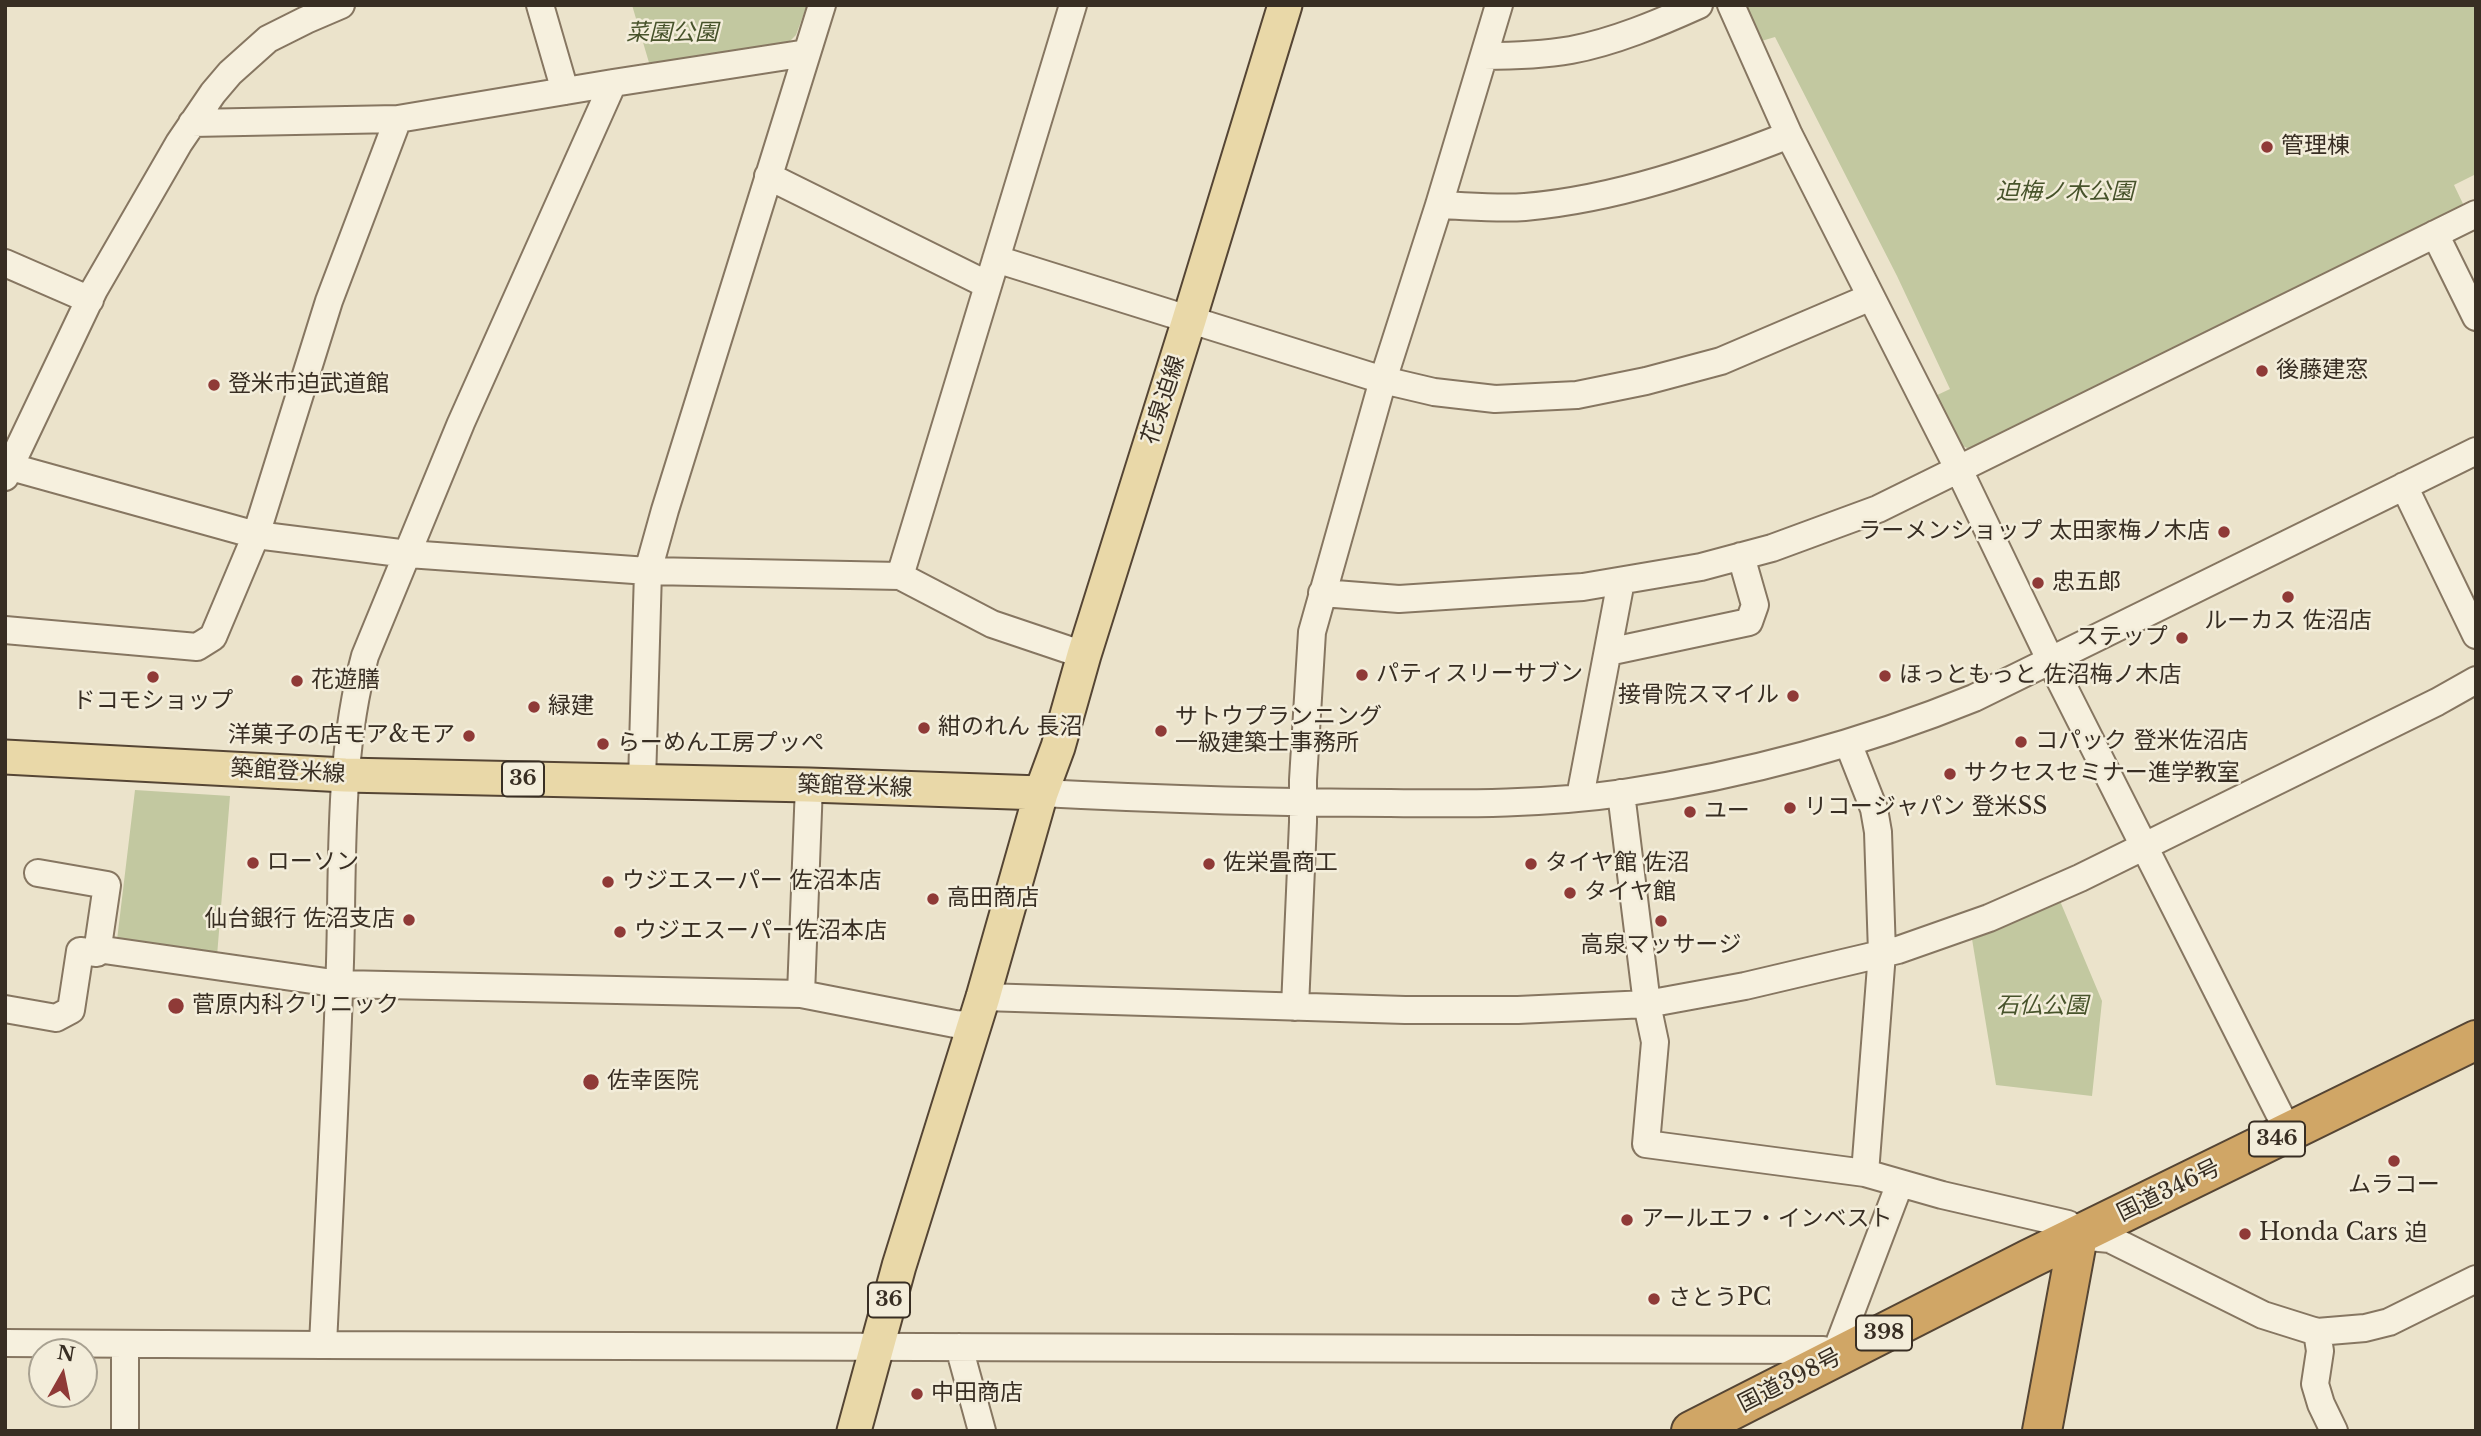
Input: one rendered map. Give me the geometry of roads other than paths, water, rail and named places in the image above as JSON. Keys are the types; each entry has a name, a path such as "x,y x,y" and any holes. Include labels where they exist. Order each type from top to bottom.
{"highway":[{"name":"国道346号","path":"2077,1236 2476,1040"},
{"name":"国道398号","path":"1690,1431 2077,1236"},
{"path":"2042,1431 2077,1236"}],"main road":[{"name":"花泉迫線","path":"1041,793 1058,747 1084,654 1284,5"},
{"name":"築館登米線","path":"5,757 345,775 1041,793"},
{"name":"36","path":"854,1431 875,1348 978,1011 1041,793"}],"street":[{"path":"341,5 268,39 230,73 192,123 135,215 90,300 8,472 256,535 408,554 649,571 900,576 992,624 1084,654"},
{"path":"540,5 565,91"},
{"path":"642,782 649,571 669,497 822,5"},
{"path":"900,576 1073,5"},
{"path":"1295,1007 1308,666 1312,632 1383,380 1499,5"},
{"path":"1484,56 1531,55 1573,50 1622,35 1699,5"},
{"path":"1731,5 1789,135 2289,1133"},
{"path":"192,123 398,119 807,53"},
{"path":"323,1345 340,984 345,775 351,718 365,656 461,423 613,83"},
{"path":"5,630 197,647 213,637 256,535 329,301 398,119"},
{"path":"1439,205 1525,207 1630,189 1723,161 1789,135"},
{"path":"768,176 988,285"},
{"path":"1322,593 1399,598 1557,589 1701,567 1772,548 1878,509 2476,214"},
{"path":"2435,234 2476,317"},
{"path":"996,259 1383,380 1434,392 1496,399 1577,395 1646,381 1721,361 1871,297"},
{"path":"5,263 90,300"},
{"path":"1041,793 1303,803 1496,803 1621,793 1759,767 1912,723 1974,698 2476,452"},
{"path":"2404,486 2476,635"},
{"path":"1608,652 1749,622 1755,605 1741,556"},
{"path":"1580,797 1621,581"},
{"path":"102,949 340,984 801,994 954,1024 978,1011 1295,1007 1518,1010 1647,1004 1745,986 1898,950 1989,918 2080,878 2426,708 2476,680"},
{"path":"1849,743 1874,809 1878,832 1882,953 1864,1173"},
{"path":"801,994 810,785"},
{"path":"1621,793 1647,1004 1655,1042 1646,1144 1864,1173 1942,1195 2068,1224 2077,1236 2110,1239 2263,1315 2317,1332 2365,1328 2389,1322 2476,1279"},
{"path":"5,1009 56,1018 71,1010 80,951 97,953 102,949 107,885 38,873"},
{"path":"5,1343 1823,1350 1838,1356 1840,1341 1900,1183"},
{"path":"2317,1332 2320,1351 2315,1384 2334,1431"},
{"path":"125,1344 125,1431"},
{"path":"959,1347 982,1431"}],"place":[{"name":"管理棟","path":"2267,147"},
{"name":"後藤建窓","path":"2262,371"},
{"name":"登米市迫武道館","path":"214,385"},
{"name":"ラーメンショップ 太田家梅ノ木店","path":"2224,532"},
{"name":"忠五郎","path":"2038,583"},
{"name":"ルーカス 佐沼店","path":"2288,597"},
{"name":"ステップ","path":"2182,638"},
{"name":"パティスリーサブン","path":"1362,675"},
{"name":"ほっともっと 佐沼梅ノ木店","path":"1885,676"},
{"name":"ドコモショップ","path":"153,677"},
{"name":"花遊膳","path":"297,681"},
{"name":"接骨院スマイル","path":"1793,696"},
{"name":"緑建","path":"534,707"},
{"name":"紺のれん 長沼","path":"924,728"},
{"name":"サトウプランニング 一級建築士事務所","path":"1161,731"},
{"name":"洋菓子の店モア&モア","path":"469,736"},
{"name":"コパック 登米佐沼店","path":"2021,742"},
{"name":"らーめん工房プッぺ","path":"603,744"},
{"name":"サクセスセミナー進学教室","path":"1950,774"},
{"name":"リコージャパン 登米SS","path":"1790,808"},
{"name":"ユー","path":"1690,812"},
{"name":"ローソン","path":"253,863"},
{"name":"佐栄畳商工","path":"1209,864"},
{"name":"タイヤ館 佐沼","path":"1531,864"},
{"name":"ウジエスーパー 佐沼本店","path":"608,882"},
{"name":"タイヤ館","path":"1570,893"},
{"name":"高田商店","path":"933,899"},
{"name":"仙台銀行 佐沼支店","path":"409,920"},
{"name":"高泉マッサージ","path":"1661,921"},
{"name":"ウジエスーパー佐沼本店","path":"620,932"},
{"name":"菅原内科クリニック","path":"176,1006"},
{"name":"佐幸医院","path":"591,1082"},
{"name":"ムラコー","path":"2394,1161"},
{"name":"アールエフ・インベスト","path":"1627,1220"},
{"name":"Honda Cars 迫","path":"2245,1234"},
{"name":"さとうPC","path":"1654,1299"},
{"name":"中田商店","path":"917,1394"}],"park label":[{"name":"菜園公園","path":"672,34"},
{"name":"迫梅ノ木公園","path":"2065,193"},
{"name":"石仏公園","path":"2042,1007"}]}
